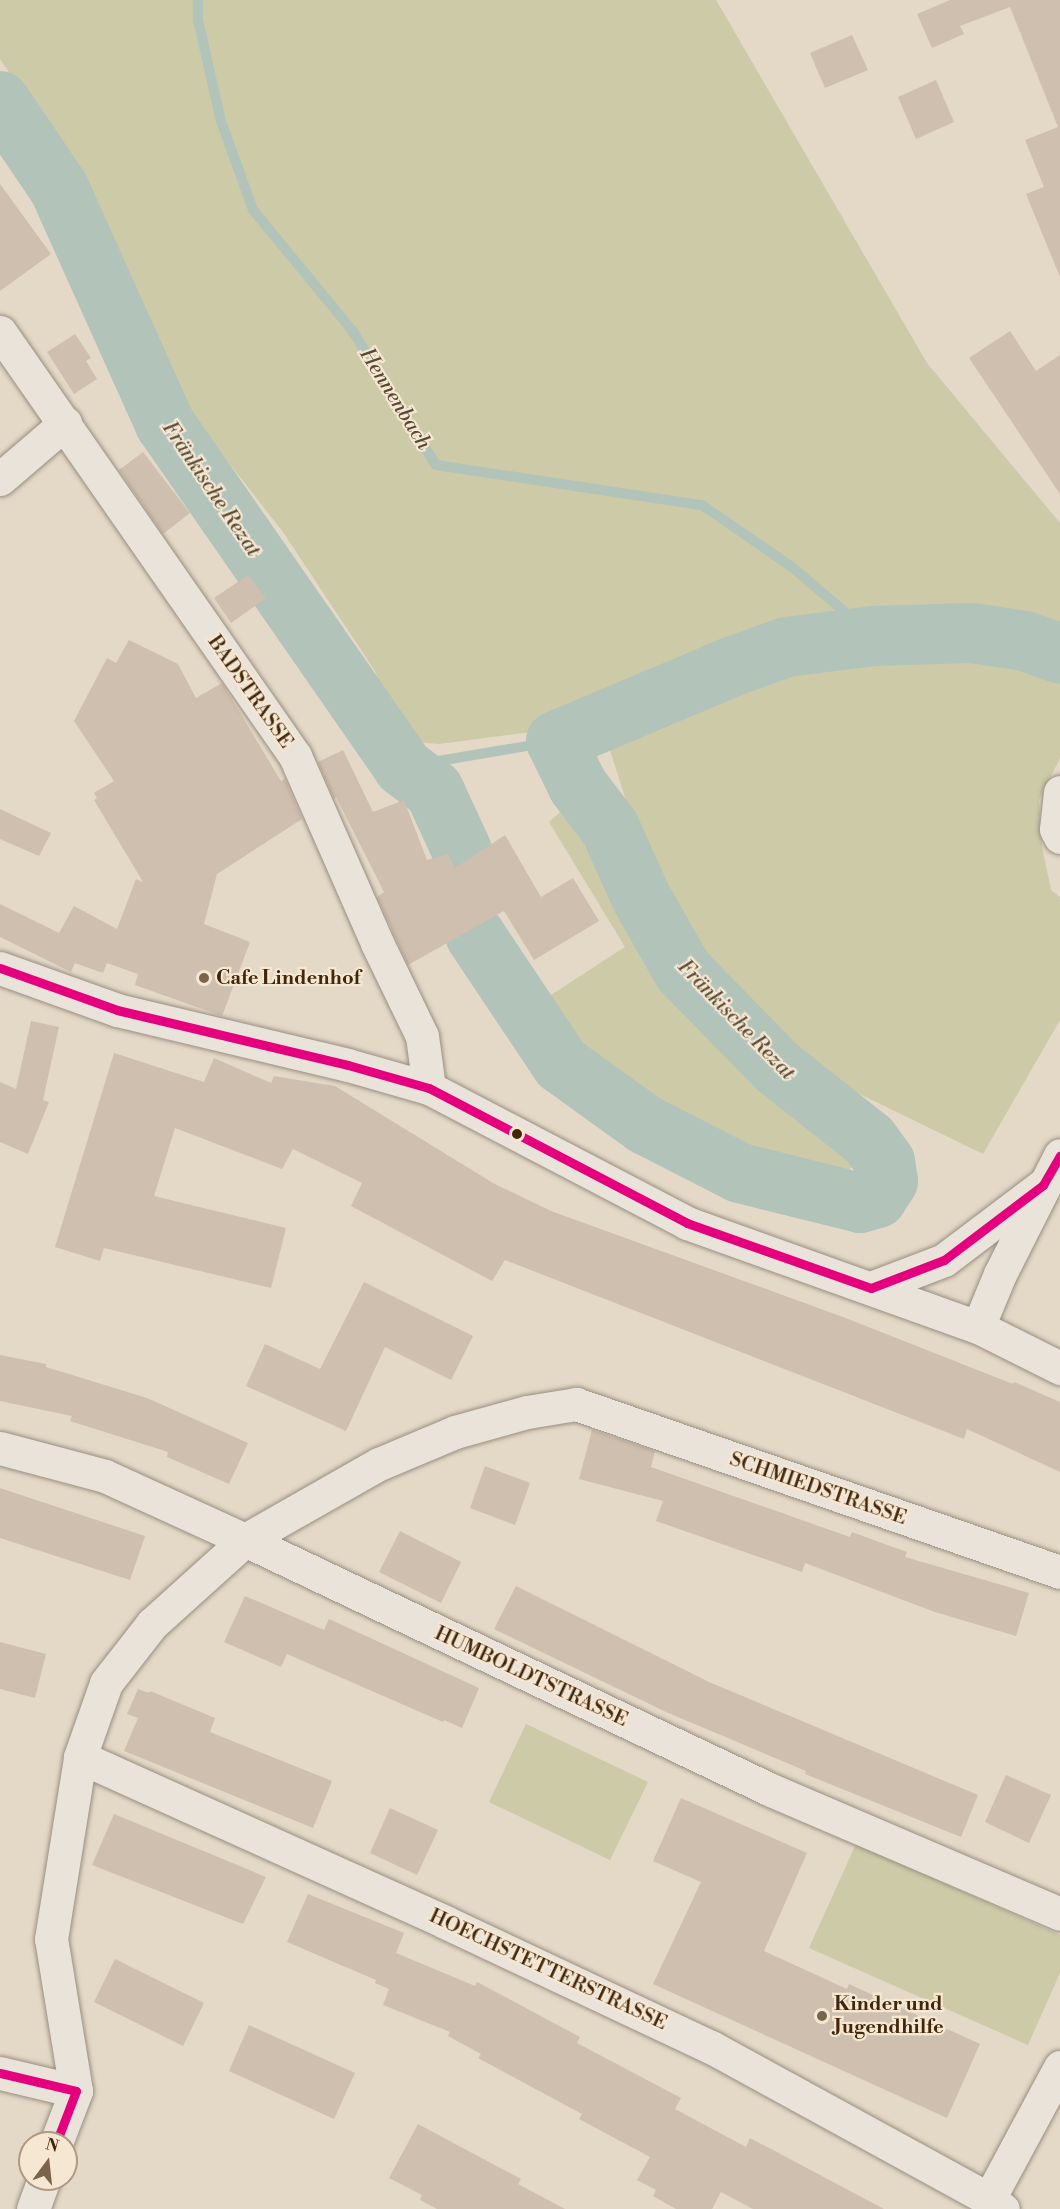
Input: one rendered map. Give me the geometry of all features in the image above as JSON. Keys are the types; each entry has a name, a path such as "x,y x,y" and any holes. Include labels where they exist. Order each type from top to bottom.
{"street":[{"name":"BADSTRASSE","path":"0,332 295,756 377,943 422,1036 429,1088"},
{"path":"0,479 65,423"},
{"path":"1060,792 1056,829 1060,837"},
{"path":"0,968 117,1010 348,1065 429,1088 687,1222 978,1326 1060,1368"},
{"path":"978,1326 1000,1274 1060,1155"},
{"path":"871,1288 944,1260 1043,1185"},
{"name":"SCHMIEDSTRASSE","path":"245,1539 379,1464 455,1432 527,1412 576,1404 1060,1572"},
{"name":"HUMBOLDTSTRASSE","path":"0,1448 105,1476 245,1539 771,1790 1060,1914"},
{"path":"61,2131 76,2091 51,1939 80,1757 106,1683 152,1624 245,1539"},
{"name":"HOECHSTETTERSTRASSE","path":"80,1757 445,1922 711,2047 996,2204"},
{"path":"996,2204 1060,2067"},
{"path":"0,2073 76,2091"},
{"path":"33,2209 40,2191"}],"shaded area":[{"path":"0,0 716,0 927,363 1060,523 1060,758 1039,800 1042,847 1051,890 1060,897 1060,1020 983,1154 835,1082 701,965 657,898 597,709 553,729 439,744 403,740 375,671 283,532 185,407 66,156 0,59"},
{"path":"573,801 657,960 687,1010 847,1146 854,1165 841,1178 823,1172 756,1164 572,1051 537,1004 625,947 549,822"},
{"path":"526,1724 648,1782 610,1860 489,1802"},
{"path":"856,1844 1060,1935 1060,1973 1028,2045 809,1948"}],"building":[{"path":"950,0 1060,0 1060,277 1026,194 1044,187 1025,140 1058,127 1010,7 960,26 964,34 932,48 917,14"},
{"path":"852,35 868,70 825,88 810,53"},
{"path":"936,80 954,122 916,139 898,97"},
{"path":"0,184 51,254 0,291"},
{"path":"1010,331 1036,371 1060,355 1060,494 969,358"},
{"path":"75,334 91,358 86,361 97,379 74,394 47,352"},
{"path":"143,452 190,513 163,534 119,470"},
{"path":"248,575 266,598 231,623 214,598"},
{"path":"129,640 178,664 196,698 222,683 281,781 285,779 302,819 217,874 204,924 250,942 222,1016 135,985 138,974 107,963 103,973 75,963 71,972 0,937 0,904 59,933 74,906 117,929 136,879 143,882 94,800 97,798 94,793 114,781 74,721 107,658 116,663"},
{"path":"343,750 373,812 404,800 427,860 448,854 455,868 505,835 541,897 573,878 599,921 534,960 504,911 408,965 377,897 384,892 336,797 334,799 318,762"},
{"path":"0,809 51,833 39,856 0,839"},
{"path":"31,1021 59,1027 43,1100 49,1102 28,1154 0,1142 0,1082 16,1089"},
{"path":"114,1053 204,1082 214,1058 271,1083 274,1076 335,1086 493,1183 551,1211 843,1317 1013,1384 1014,1382 1060,1402 1060,1472 967,1429 964,1439 505,1260 492,1281 351,1206 362,1183 293,1149 282,1169 175,1128 154,1196 286,1228 271,1288 104,1248 100,1261 55,1247"},
{"path":"364,1282 473,1336 451,1380 385,1347 346,1431 246,1386 265,1344 320,1369"},
{"path":"0,1355 46,1364 46,1367 147,1398 248,1443 229,1484 167,1457 168,1452 70,1421 72,1416 0,1401"},
{"path":"592,1430 655,1451 651,1467 850,1537 852,1532 907,1552 905,1557 1029,1593 1016,1636 935,1612 805,1563 802,1572 656,1521 663,1501 579,1479"},
{"path":"485,1466 530,1483 515,1525 470,1508"},
{"path":"0,1488 145,1536 130,1580 0,1538"},
{"path":"400,1531 461,1562 441,1603 379,1572"},
{"path":"516,1586 709,1682 978,1795 961,1837 805,1774 806,1771 666,1712 494,1629"},
{"path":"245,1596 324,1630 329,1619 479,1688 462,1728 444,1720 443,1722 287,1654 281,1667 224,1642"},
{"path":"0,1642 46,1654 35,1698 0,1689"},
{"path":"138,1689 149,1693 150,1691 215,1718 210,1732 332,1781 313,1828 124,1751 138,1718 127,1714"},
{"path":"1006,1775 1051,1795 1029,1843 985,1822"},
{"name":"Kinder und Jugendhilfe","path":"681,1798 807,1853 764,1951 847,1989 849,1984 980,2044 947,2118 653,1984 701,1882 653,1861"},
{"path":"390,1808 438,1830 417,1875 370,1853"},
{"path":"114,1814 266,1877 243,1924 92,1865"},
{"path":"308,1894 404,1933 396,1953 475,1986 477,1982 580,2037 577,2043 681,2098 675,2109 746,2147 750,2138 884,2209 753,2209 721,2192 712,2209 676,2209 653,2196 656,2190 637,2180 650,2157 579,2119 582,2114 478,2058 481,2054 448,2036 450,2032 383,2005 389,1989 375,1983 376,1980 287,1942"},
{"path":"115,1959 204,2003 183,2046 94,2002"},
{"path":"249,2025 355,2073 334,2119 229,2071"},
{"path":"418,2124 521,2179 518,2184 565,2209 437,2209 420,2200 422,2195 389,2178"}],"waterway":[{"name":"Hennenbach","path":"198,0 198,20 221,121 253,210 352,330 436,465 702,505 792,567 873,636"},
{"name":"Fränkische Rezat","path":"0,101 59,188 165,424 403,767 434,790 462,851"},
{"name":"Fränkische Rezat","path":"475,935 561,1064 646,1125 740,1173 860,1203 877,1198 888,1181 885,1162 869,1140 778,1068 683,971 641,897 610,828 578,786 556,741 731,667 787,647 873,636 972,633 1025,641 1060,654"},
{"path":"403,767 556,741"}],"transit line":[{"path":"0,968 117,1010 348,1065 429,1088 687,1223 871,1288 944,1260 1043,1185 1060,1155"},
{"path":"0,2073 76,2091 61,2131"}],"place":[{"name":"Cafe Lindenhof","path":"204,978"},
{"name":"Kinder und Jugendhilfe","path":"822,2016"}]}
